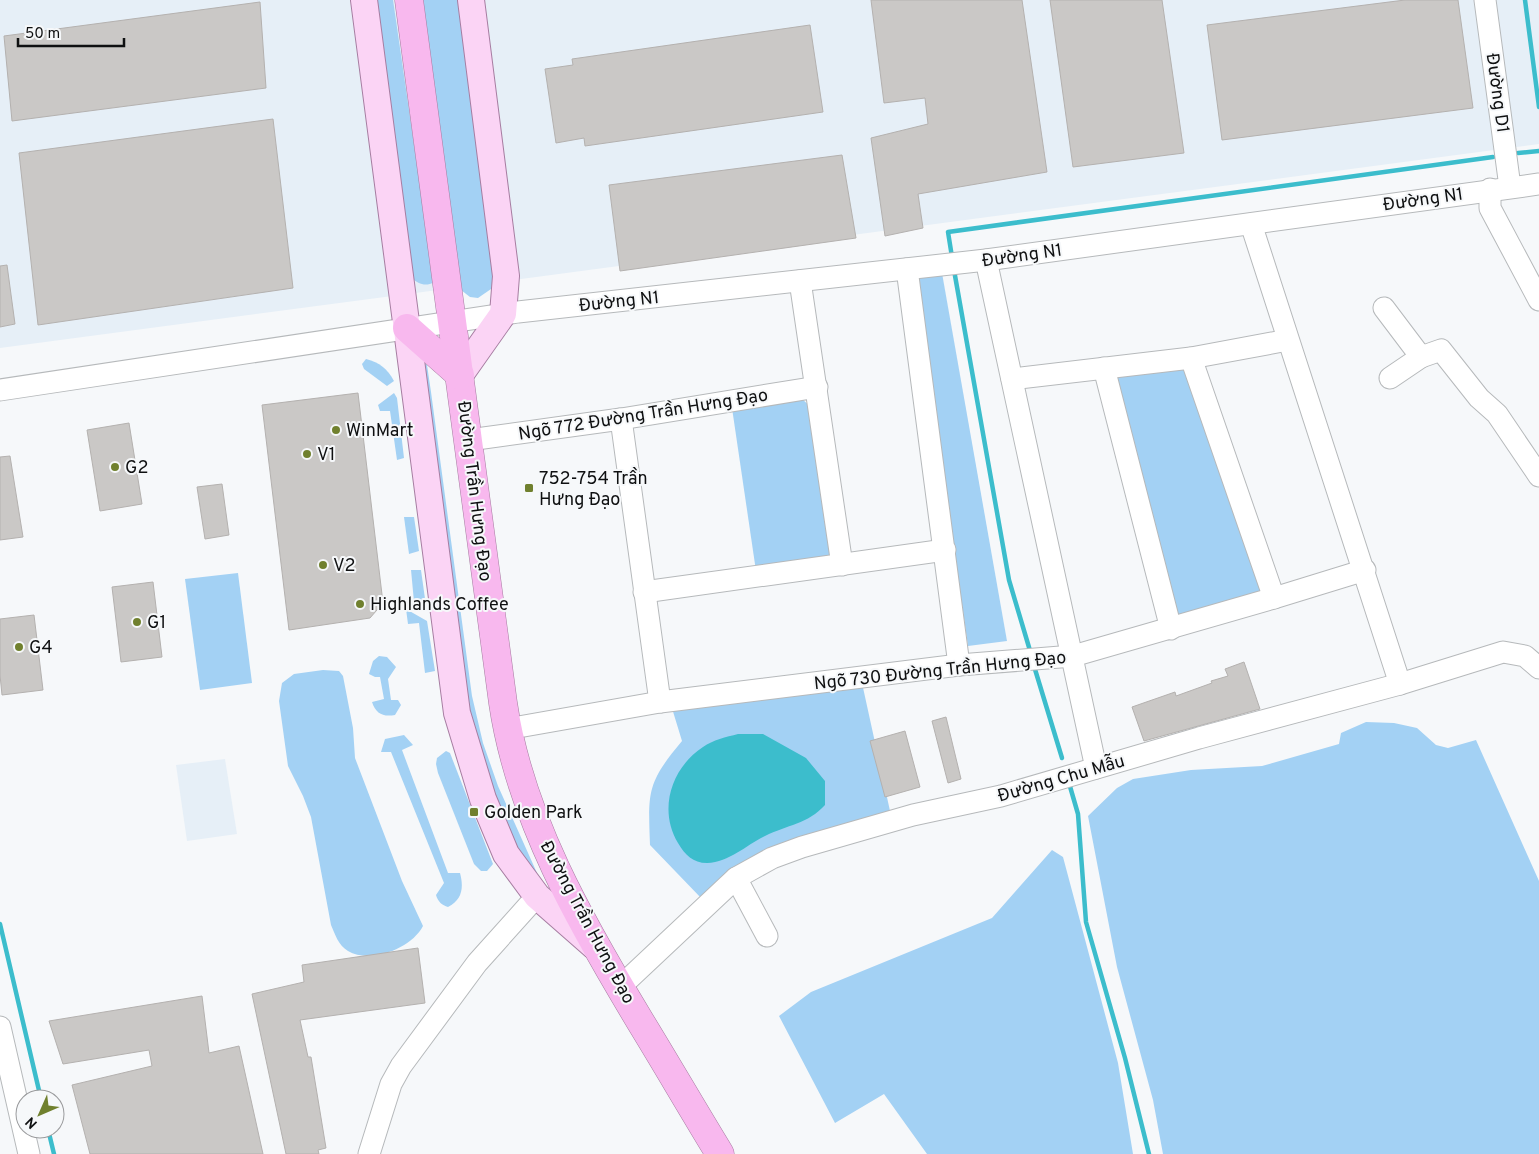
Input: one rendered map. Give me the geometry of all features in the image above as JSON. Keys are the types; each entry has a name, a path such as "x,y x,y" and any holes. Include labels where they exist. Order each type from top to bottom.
{"highway":[{"name":"Đường Trần Hưng Đạo","path":"409,0 507,729 512,753 536,822 564,884 620,987 720,1154"},
{"path":"407,328 460,375"}],"main road":[{"path":"364,0 456,713 483,799 506,854 538,896 600,952"},
{"path":"471,0 506,276 503,314"},
{"name":"Đường Trần Hưng Đạo","path":"460,375 503,314"}],"street":[{"name":"Đường D1","path":"1485,0 1500,188 1490,208 1539,300"},
{"name":"Đường N1","path":"0,390 503,314 986,260 1539,184"},
{"path":"1251,224 1365,570 1400,684"},
{"path":"986,260 1012,379 1067,656 1096,768"},
{"path":"907,269 959,664"},
{"path":"800,281 842,565"},
{"path":"1384,308 1421,356"},
{"path":"1012,379 1191,358 1288,340"},
{"path":"1390,378 1421,356 1441,350 1479,398 1497,414 1539,476"},
{"path":"1191,358 1274,598"},
{"path":"1104,368 1171,628"},
{"name":"Ngõ 772 Đường Trần Hưng Đạo","path":"469,440 621,419 817,387"},
{"path":"621,419 660,702"},
{"path":"644,592 945,550"},
{"name":"Ngõ 730 Đường Trần Hưng Đạo","path":"507,729 660,702 959,664 1067,656 1171,628 1365,570"},
{"name":"Đường Chu Mẫu","path":"620,987 736,878 772,858 834,836 913,815 1001,796 1199,738 1400,684 1504,652 1525,656 1539,668"},
{"path":"736,878 767,936"},
{"path":"369,1154 391,1084 401,1066 477,963 538,896"},
{"path":"0,1027 29,1154"}],"shaded area":[{"path":"0,0 1539,0 1539,144 0,348"},
{"path":"374,0 393,0 434,282 425,285 412,278"},
{"path":"421,0 460,0 493,279 491,289 478,298 470,297 461,290"},
{"path":"942,273 1007,641 968,646 915,276"},
{"path":"366,359 383,367 394,381 387,386 364,369 362,364"},
{"path":"420,360 427,365 472,696 483,743 498,786 537,873 535,877 517,852 470,730"},
{"path":"1183,369 1187,373 1261,592 1179,618 1115,380 1117,376"},
{"path":"394,393 397,398 404,458 397,460 390,411 380,411 378,405"},
{"path":"802,399 812,408 831,552 826,561 756,571 732,408"},
{"path":"404,517 414,517 419,551 409,554"},
{"path":"411,570 421,570 426,606 414,602"},
{"path":"238,573 252,683 200,690 185,579"},
{"path":"406,609 427,621 435,671 425,673 419,623 408,624"},
{"path":"379,656 387,657 396,667 388,679 391,700 398,700 401,705 395,715 387,716 380,714 372,702 384,699 380,677 369,674 373,661"},
{"path":"323,670 339,671 343,676 353,728 355,758 402,881 423,926 417,934 400,947 378,955 357,955 348,951 339,943 331,925 311,817 288,766 279,701 282,683 294,674"},
{"path":"862,683 890,811 702,899 650,845 649,812 652,788 662,767 682,741 671,705"},
{"path":"1366,722 1394,723 1417,728 1436,745 1448,748 1476,740 1539,881 1539,1154 1163,1154 1153,1100 1117,967 1088,816 1117,788 1133,779 1191,770 1262,766 1339,744 1341,733"},
{"path":"738,734 763,734 806,758 825,781 825,805 812,816 773,832 723,860 707,863 698,862 690,858 684,851 672,830 669,817 671,791 683,766 692,756 711,742"},
{"path":"404,735 413,745 402,750 448,873 460,873 461,893 456,901 448,907 441,903 436,895 444,883 391,752 381,752 385,739"},
{"path":"446,751 450,753 493,864 487,871 481,871 474,864 438,773 437,758"},
{"path":"225,759 237,834 187,841 176,765"},
{"path":"1052,850 1063,857 1118,1063 1133,1154 927,1154 884,1094 835,1123 779,1016 811,992 992,918"}],"building":[{"path":"871,0 1022,0 1047,172 918,194 923,228 885,236 871,138 928,124 925,98 884,103"},
{"path":"1050,0 1162,0 1184,153 1073,167"},
{"path":"1405,0 1458,0 1473,108 1222,140 1207,25"},
{"path":"260,2 266,88 12,121 4,36"},
{"path":"810,25 823,112 585,146 584,138 556,143 545,69 573,65 572,59"},
{"path":"273,119 293,288 38,325 19,153"},
{"path":"842,155 856,238 620,271 609,185"},
{"path":"7,265 15,324 0,327 0,266"},
{"path":"358,393 383,603 370,618 289,630 262,405"},
{"name":"G2","path":"129,423 142,504 100,511 87,430"},
{"path":"10,456 23,537 0,540 0,457"},
{"path":"222,484 229,535 205,539 197,487"},
{"name":"G1","path":"153,582 162,657 121,662 112,587"},
{"name":"G4","path":"34,615 43,690 2,695 0,619"},
{"path":"1244,662 1260,709 1144,741 1132,707 1175,692 1176,696 1212,683 1211,681 1228,676 1225,669"},
{"path":"946,717 961,779 948,783 932,721"},
{"path":"905,731 920,787 885,797 870,741"},
{"path":"418,948 425,1003 300,1020 308,1057 311,1057 326,1148 318,1150 319,1154 286,1154 252,994 304,982 302,965"},
{"path":"202,996 209,1053 239,1046 263,1154 90,1154 72,1085 152,1066 149,1050 63,1064 49,1021"}],"waterway":[{"path":"1525,0 1539,107"},
{"path":"1518,153 1539,151"},
{"path":"952,257 948,232 1493,157"},
{"path":"954,270 1009,580 1031,654"},
{"path":"1034,666 1062,758"},
{"path":"1069,783 1078,814 1086,922 1125,1058 1149,1154"},
{"path":"0,924 39,1089"},
{"path":"50,1139 54,1154"}],"place":[{"name":"WinMart","path":"336,430"},
{"name":"V1","path":"307,454"},
{"name":"G2","path":"115,467"},
{"name":"752-754 Trần Hưng Đạo","path":"529,488"},
{"name":"V2","path":"323,565"},
{"name":"Highlands Coffee","path":"360,604"},
{"name":"G1","path":"137,622"},
{"name":"G4","path":"19,647"},
{"name":"Golden Park","path":"474,812"}]}
